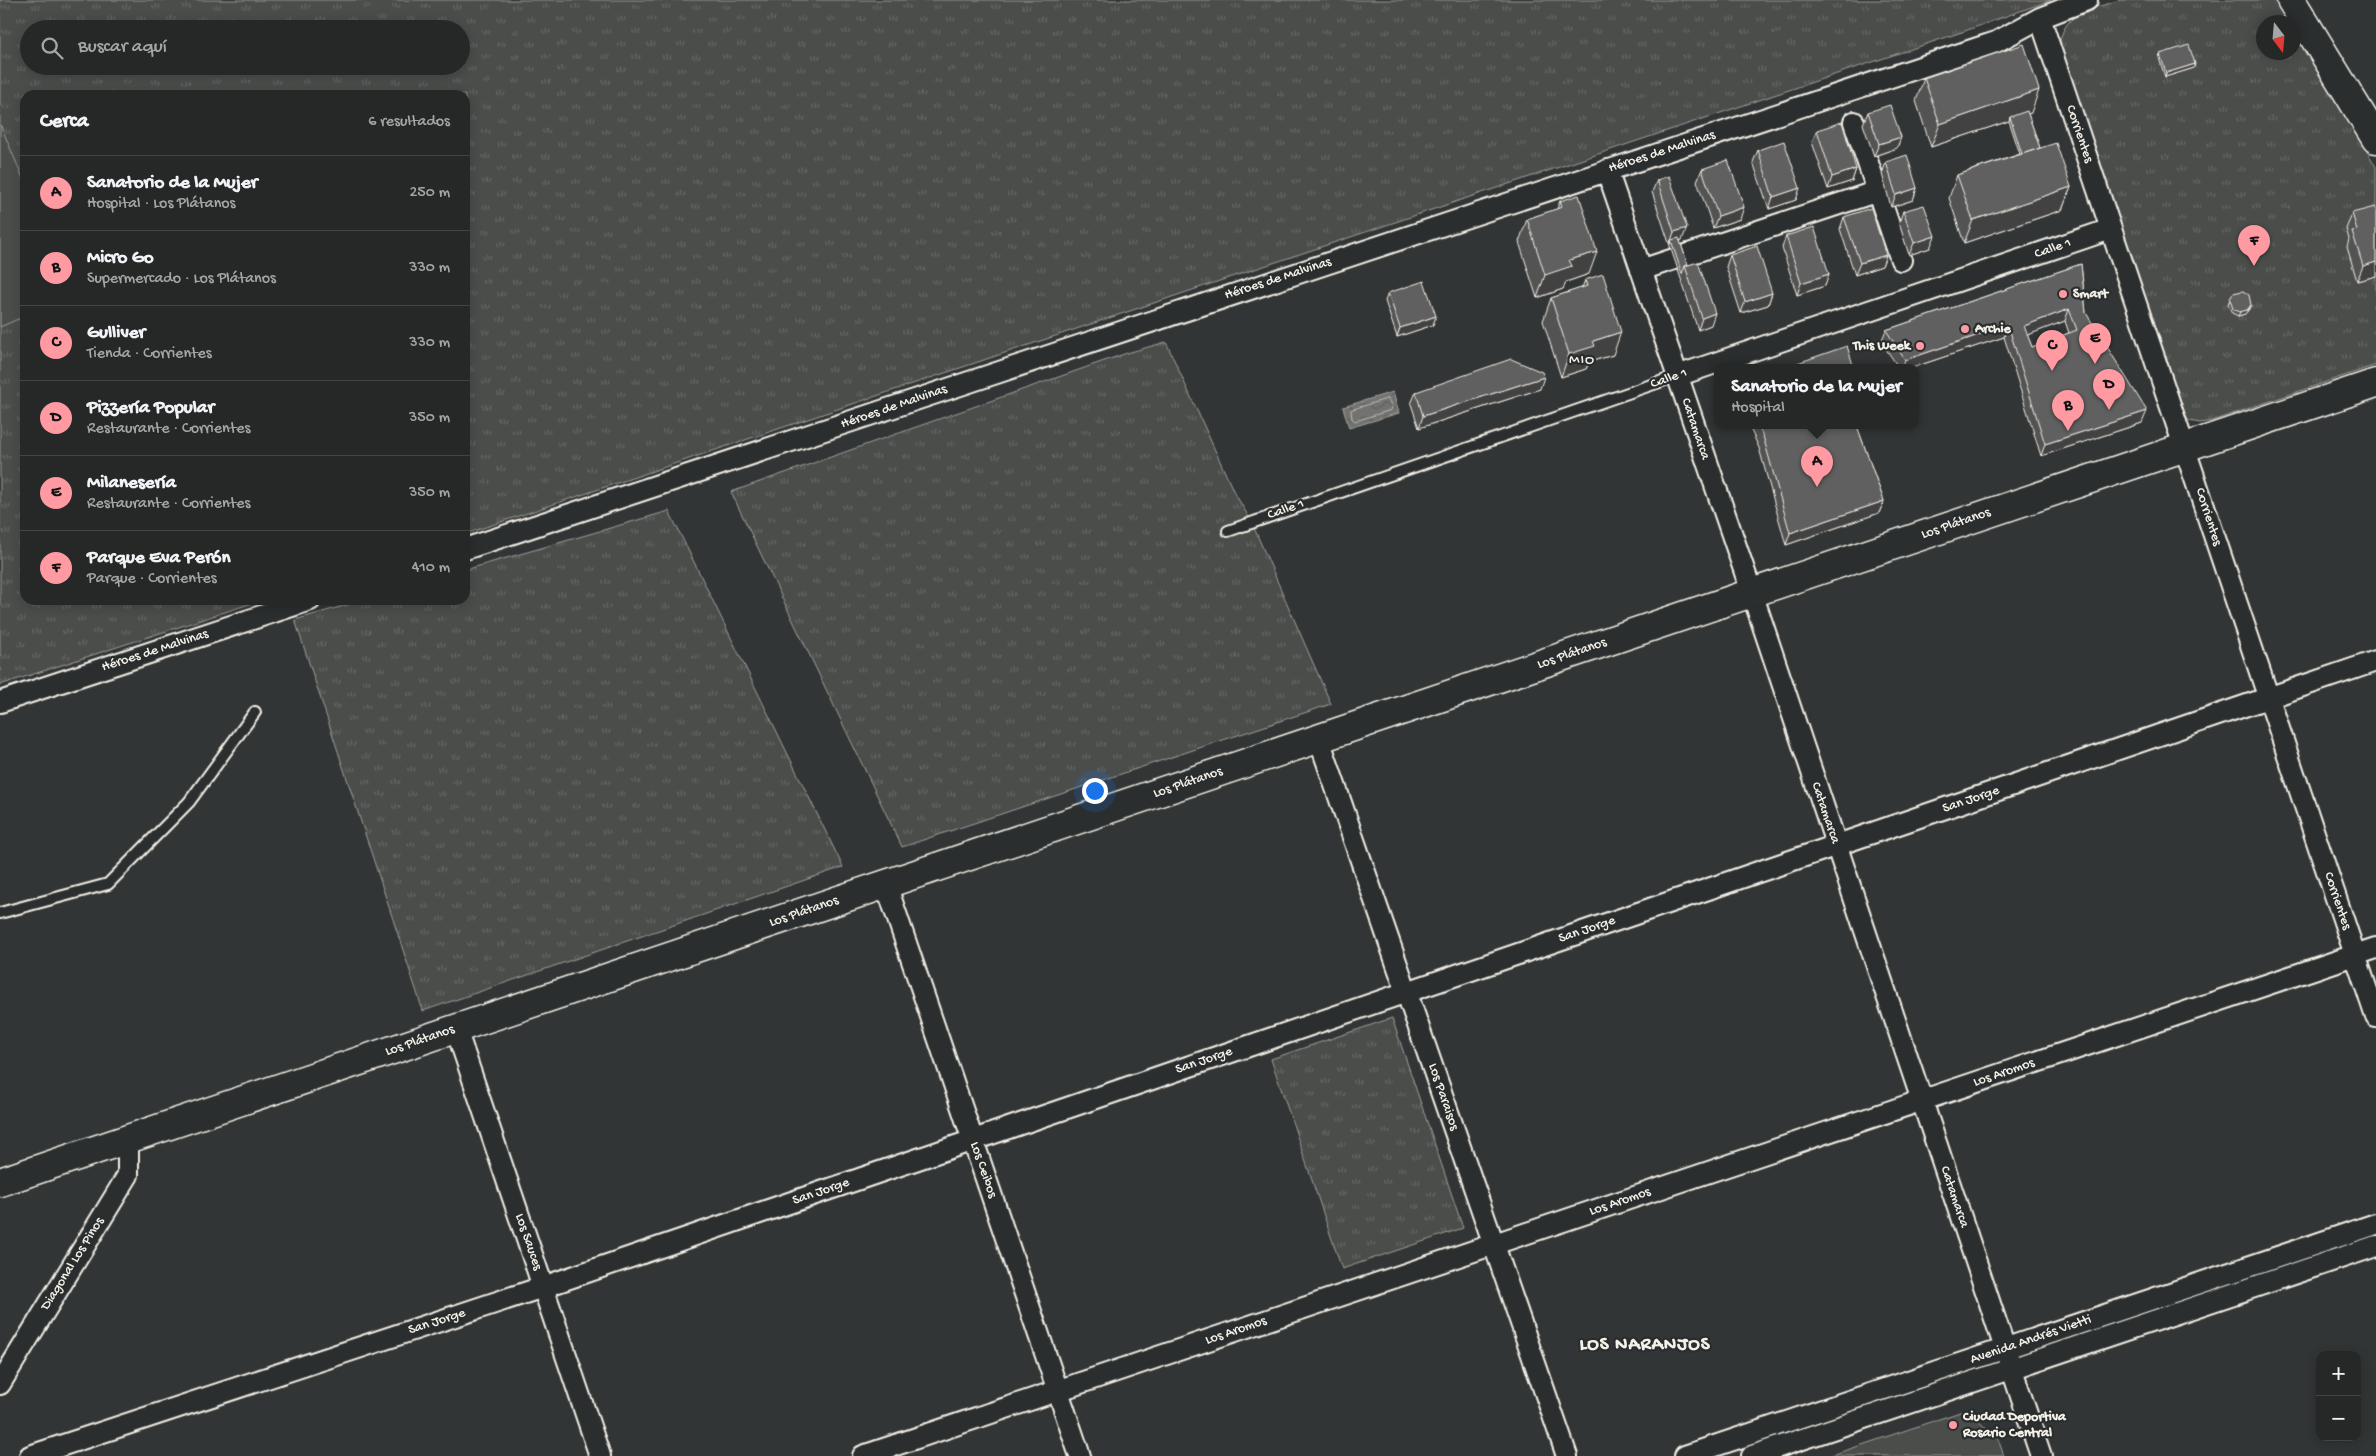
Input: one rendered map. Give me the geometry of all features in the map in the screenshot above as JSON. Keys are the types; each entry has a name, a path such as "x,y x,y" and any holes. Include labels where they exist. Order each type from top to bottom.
{"street":[{"name":"Héroes de Malvinas","path":"470,547 1996,42 2040,18 2087,0"},
{"path":"2290,0 2376,139"},
{"name":"Corrientes","path":"2040,18 2376,1017"},
{"path":"1854,122 1901,260"},
{"name":"Catamarca","path":"1607,170 1752,593 2041,1456"},
{"path":"1641,270 1878,191"},
{"name":"Calle 1","path":"1677,376 2111,229"},
{"name":"Los Plátanos","path":"0,1182 2376,383"},
{"name":"Héroes de Malvinas","path":"0,702 295,605"},
{"name":"San Jorge","path":"30,1456 543,1287 2376,661"},
{"name":"Los Paraisos","path":"1319,739 1567,1456"},
{"name":"Los Ceibos","path":"886,884 1080,1456"},
{"name":"Los Aromos","path":"863,1456 2376,948"},
{"name":"Los Sauces","path":"456,1029 600,1456"},
{"name":"Diagonal Los Pinos","path":"0,1384 128,1175 128,1139"},
{"name":"Avenida Andrés Vietti","path":"1685,1456 2376,1224"},
{"name":"Avenida Andrés Vietti","path":"1752,1456 2376,1246"}],"lane":[{"name":"Calle 1","path":"1228,531 1677,376"},
{"path":"0,913 108,884 189,802 255,712"}],"green space":[{"path":"0,0 2051,0 1962,32 470,532 470,90 20,90 20,605 247,605 0,685"},
{"path":"2120,0 2279,0 2288,15 2256,15 2256,60 2301,60 2301,37 2376,167 2376,365 2212,421 2200,423 2189,421 2183,412 2059,47 2066,26 2072,19 2089,10"},
{"path":"0,124 20,171 20,318 0,327"},
{"path":"1166,342 1233,490 1251,521 1331,704 902,847 731,492 1127,353"},
{"path":"669,511 843,867 423,1011 295,620 347,605 470,605 470,569"},
{"path":"1392,1018 1463,1228 1342,1269 1271,1059"},
{"name":"Ciudad Deportiva Rosario Central","path":"1966,1410 1998,1439 2004,1456 1829,1456"}],"water":[{"path":"1393,392 1399,413 1349,428 1343,407"}],"building":[{"path":"2024,44 2039,90 1940,124 1924,78"},
{"path":"2189,45 2195,64 2166,73 2160,54"},
{"path":"1890,105 1901,137 1879,144 1868,112"},
{"path":"2027,111 2040,148 2022,154 2010,117"},
{"path":"1842,122 1856,169 1832,177 1817,130"},
{"path":"1784,141 1800,188 1773,197 1758,150"},
{"path":"2056,143 2071,187 1973,220 1957,175"},
{"path":"1907,155 1917,188 1896,195 1886,162"},
{"path":"1728,160 1744,207 1718,216 1702,169"},
{"path":"1669,176 1687,228 1674,232 1657,180"},
{"path":"1579,195 1597,252 1569,260 1572,266 1545,275 1527,219 1562,207 1560,201"},
{"path":"1924,205 1935,236 1914,243 1903,211"},
{"path":"2375,207 2376,262 2363,266 2352,231 2357,230 2352,213"},
{"path":"1871,208 1886,255 1860,263 1844,217"},
{"path":"1814,227 1829,274 1801,283 1786,236"},
{"path":"1679,238 1688,265 1685,266 1682,274 1671,240"},
{"path":"1757,246 1772,293 1745,302 1730,255"},
{"path":"1698,262 1715,313 1702,318 1685,266"},
{"path":"2081,264 2086,313 2147,411 2045,444 2008,325 1905,360 1886,330","holes":["2069,309 2077,330 2032,347 2024,326"]},
{"path":"1603,274 1621,332 1593,341 1595,346 1569,354 1551,298 1587,286 1585,280"},
{"path":"1424,281 1436,316 1400,328 1388,293"},
{"path":"2243,291 2249,295 2251,305 2247,310 2240,312 2233,309 2230,299 2233,293"},
{"path":"1847,346 1853,364 1795,364"},
{"path":"1511,359 1542,372 1544,377 1423,416 1416,392"},
{"path":"1760,429 1858,429 1884,501 1790,533"}],"place":[{"name":"Parque Eva Perón","path":"2254,266"},
{"name":"Smart","path":"2063,294"},
{"name":"Archie","path":"1965,329"},
{"name":"This Week","path":"1920,346"},
{"name":"Milanesería","path":"2095,364"},
{"name":"Gulliver","path":"2052,371"},
{"name":"Pizzería Popular","path":"2109,410"},
{"name":"Micro Go","path":"2068,431"},
{"name":"Sanatorio de la Mujer","path":"1817,487"},
{"name":"Ciudad Deportiva Rosario Central","path":"1953,1425"}],"district":[{"name":"MIO","path":"1582,360"},
{"name":"LOS NARANJOS","path":"1645,1345"}]}
